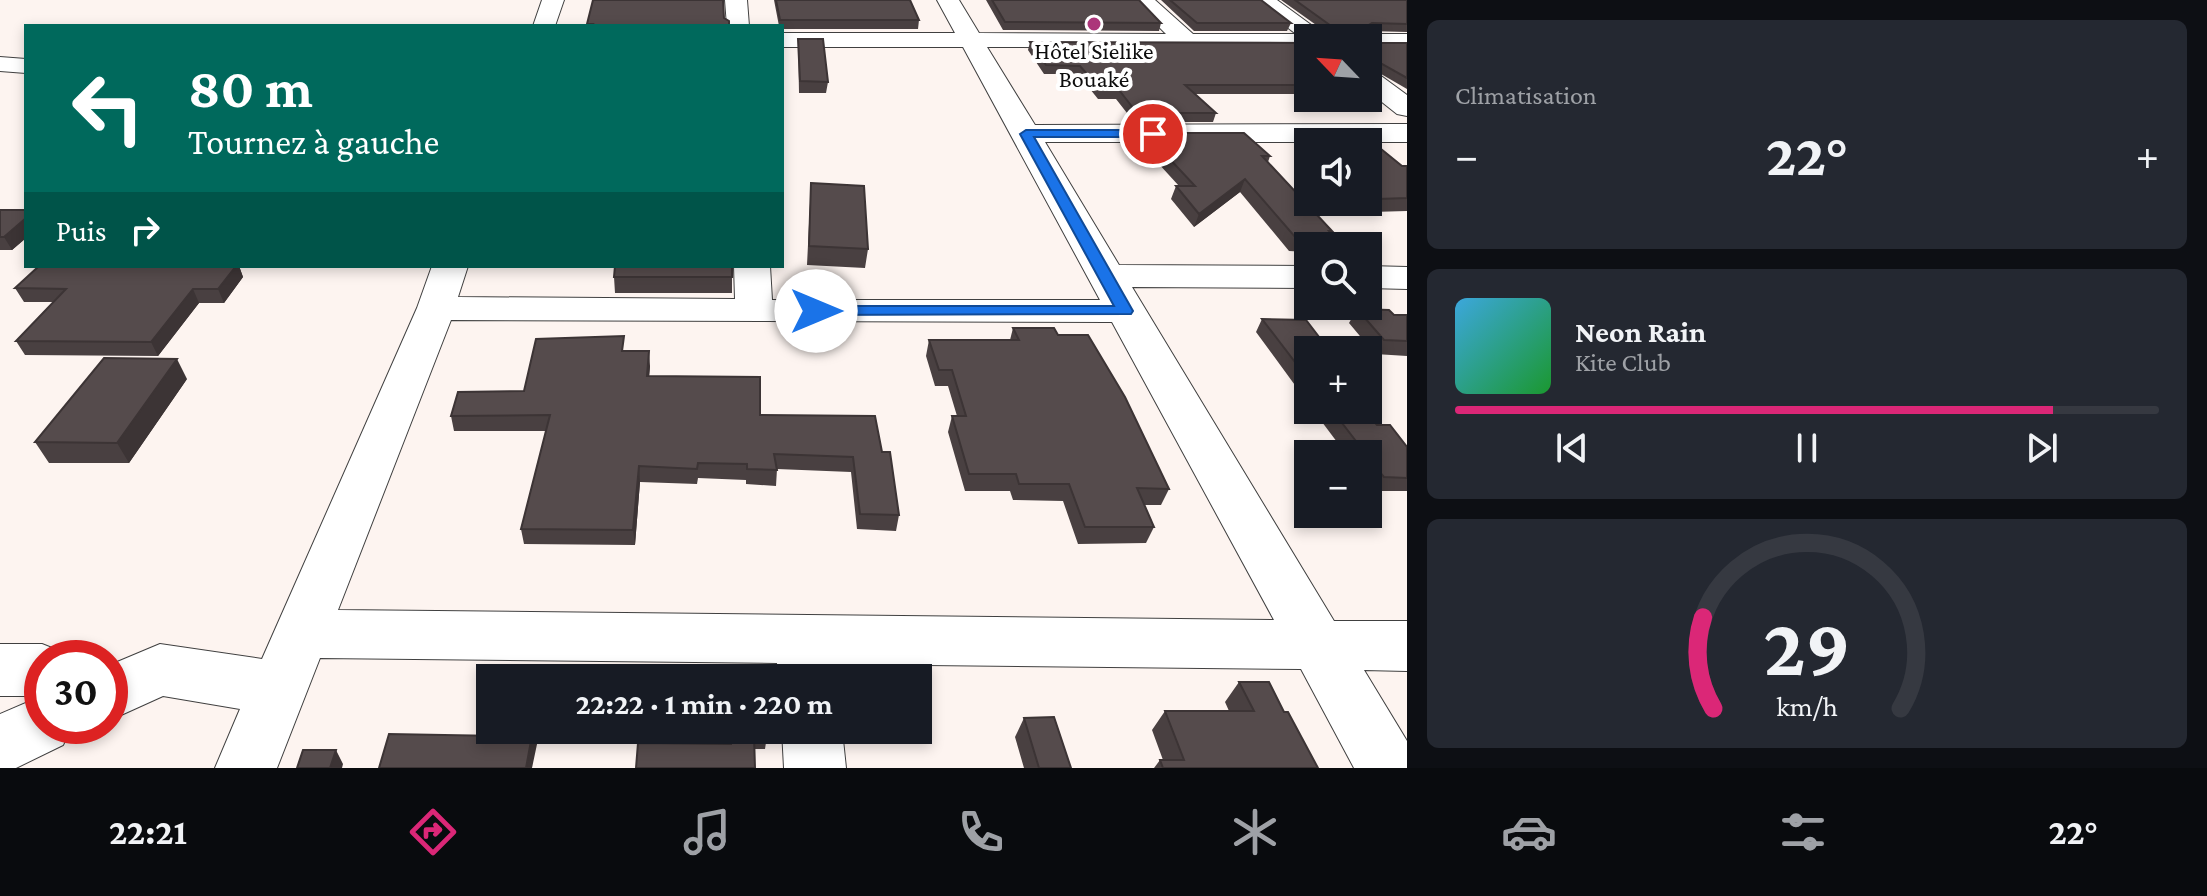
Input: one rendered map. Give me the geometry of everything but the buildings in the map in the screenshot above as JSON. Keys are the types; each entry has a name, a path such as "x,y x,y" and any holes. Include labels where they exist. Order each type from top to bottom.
{"street":[{"path":"545,24 553,0"},
{"path":"736,0 738,24"},
{"path":"948,0 1388,768"},
{"path":"1143,0 1187,41"},
{"path":"1263,0 1297,24"},
{"path":"784,40 1294,41"},
{"path":"1382,41 1407,41"},
{"path":"0,64 24,66"},
{"path":"1382,89 1407,108"},
{"path":"1026,134 1407,133"},
{"path":"752,268 754,311"},
{"path":"1104,276 1294,277"},
{"path":"1382,277 1407,278"},
{"path":"246,768 443,287 754,311 1125,311"},
{"path":"302,634 805,659 1316,645 1407,646"},
{"path":"0,670 24,670"},
{"path":"135,670 279,688"},
{"path":"0,745 24,734"},
{"path":"813,744 815,768"}],"place":[{"name":"Hôtel Sielike Bouaké","path":"1094,24"}],"route":[{"path":"816,311 1125,311 1026,134 1153,134"}]}
